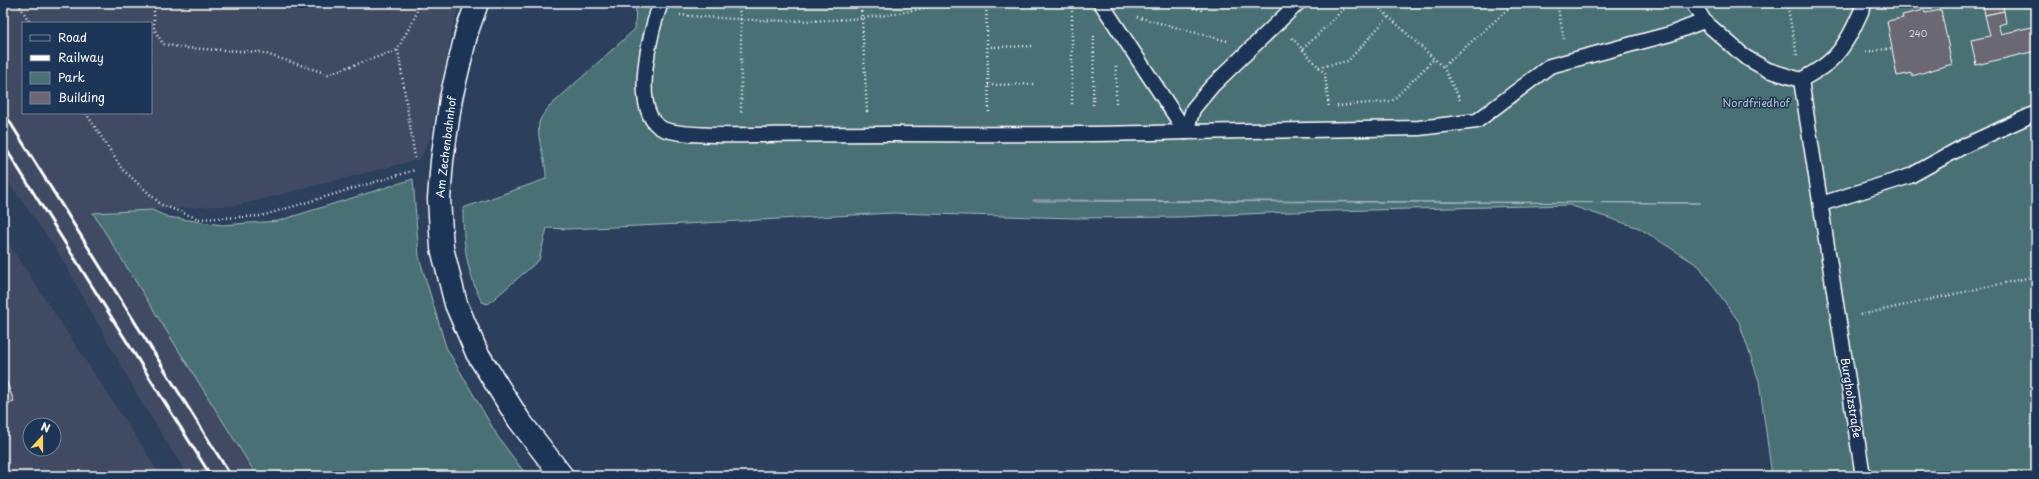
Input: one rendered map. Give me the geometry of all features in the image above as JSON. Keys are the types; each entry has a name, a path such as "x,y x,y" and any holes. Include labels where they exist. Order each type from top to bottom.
{"street":[{"name":"Am Zechenbahnhof","path":"477,3 467,31 451,98 442,161 439,199 442,248 456,304 477,353 519,420 562,476"}],"lane":[{"path":"1186,132 1193,108 1212,86 1298,3"},
{"path":"1693,3 1704,21 1734,48 1759,66 1801,80 1817,71 1836,56 1850,34 1865,3"},
{"path":"1102,5 1186,132"},
{"path":"659,8 643,80 644,94 650,114 658,126 669,132 740,135 867,132 1186,132 1418,128 1477,121 1550,66 1670,34 1704,21"},
{"name":"Burgholzstraße","path":"1801,80 1863,476"},
{"path":"1821,204 1910,176 1966,145 2036,113"}],"path":[{"path":"18,3 29,22"},
{"path":"154,3 154,29 163,44 186,48 260,52 328,74 398,50"},
{"path":"417,3 418,8 413,23 401,39 398,50 417,169"},
{"path":"738,3 741,20 740,135"},
{"path":"862,3 867,132"},
{"path":"659,8 741,20 863,17 929,7 942,3"},
{"path":"986,3 989,133"},
{"path":"1072,3 1072,104"},
{"path":"1174,3 1202,10"},
{"path":"1303,50 1350,3"},
{"path":"1374,3 1443,67 1458,95 1465,122"},
{"path":"1380,9 1386,3"},
{"path":"1443,67 1515,3"},
{"path":"1557,3 1569,61"},
{"path":"1787,3 1801,80"},
{"path":"1102,5 1252,48"},
{"path":"1319,67 1348,61 1388,16"},
{"path":"1279,22 1325,74 1331,130"},
{"path":"1093,105 1094,26"},
{"path":"987,47 1035,46"},
{"path":"1328,106 1392,101 1434,59"},
{"path":"988,85 1034,84"},
{"path":"87,114 122,169 162,204 199,219 261,216 442,161"},
{"path":"1838,320 2036,276"}],"shaded area":[{"path":"3,3 460,3 453,26 430,138 420,159 239,205 93,213 257,476 188,476 142,403 58,252 3,174"},
{"path":"3,235 144,449 160,476 3,476"}],"green space":[{"name":"Nordfriedhof","path":"636,3 2036,3 2036,476 1772,476 1759,381 1739,322 1699,266 1639,228 1569,205 1291,212 1180,217 1075,218 892,213 684,224 567,229 547,228 539,260 488,304 482,302 472,279 466,256 463,208 546,179 545,165 538,130 542,117 549,107 635,29","holes":["1033,200 1701,203 1033,201"]},
{"path":"413,179 419,257 446,347 498,437 527,476 257,476 93,213 152,210 168,217 222,225 278,221"}],"building":[{"path":"1983,3 2002,3 2004,11 1985,15"},
{"path":"1924,10 1925,13 1941,10 1952,64 1912,76 1912,73 1897,76 1887,21 1903,18 1902,15"},
{"path":"2004,11 2006,23 1998,25 2001,34 2036,26 2036,51 1976,65 1971,40 1990,36 1985,15"},
{"path":"3,373 14,401 3,406"}],"railway":[{"path":"3,111 231,476"},
{"path":"3,144 211,476"}]}
